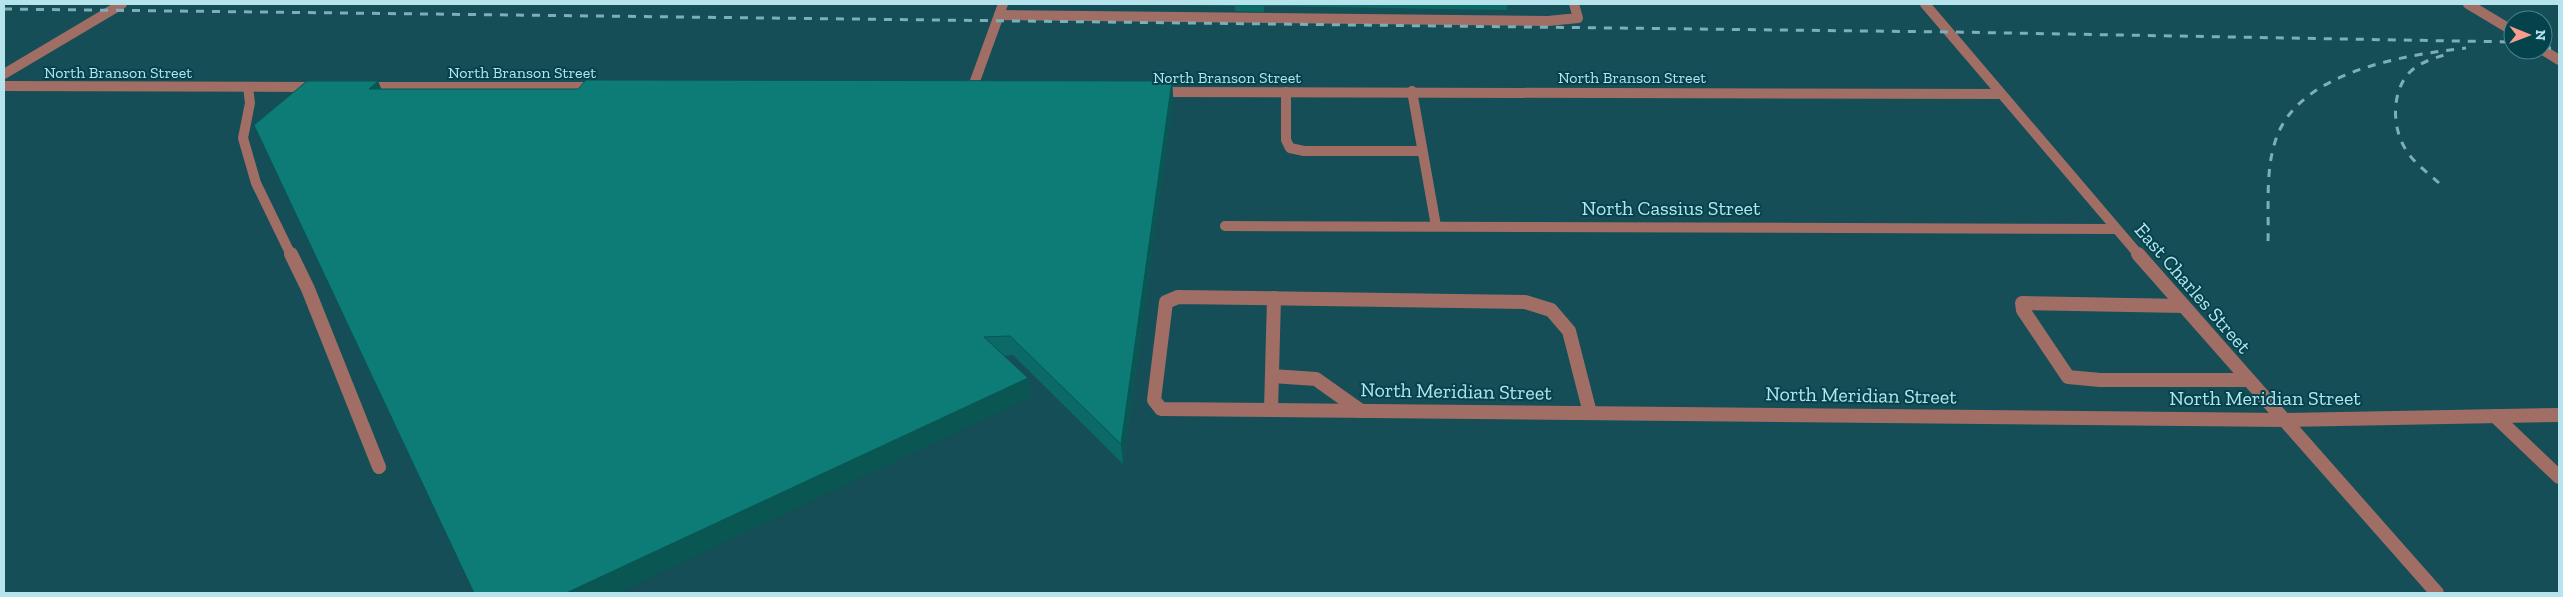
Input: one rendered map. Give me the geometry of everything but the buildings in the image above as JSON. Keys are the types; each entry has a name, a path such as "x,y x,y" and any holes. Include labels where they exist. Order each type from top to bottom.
{"street":[{"path":"4,74 122,4"},
{"path":"971,92 1003,4"},
{"path":"998,19 1548,21 1578,18 1574,4"},
{"name":"East Charles Street","path":"1925,4 2116,229 2437,593"},
{"path":"2468,4 2503,25"},
{"name":"North Branson Street","path":"4,86 326,87"},
{"path":"248,87 250,104 243,138 256,182 308,289 379,467"},
{"name":"North Branson Street","path":"355,87 608,87"},
{"path":"1412,91 1436,226"},
{"name":"North Branson Street","path":"1146,92 1412,91 2001,94"},
{"path":"1286,92 1286,140 1290,148 1304,151 1422,151"},
{"name":"North Cassius Street","path":"1225,226 2116,229"},
{"name":"North Meridian Street","path":"1274,298 1178,297 1166,302 1154,400 1162,409 2284,420 2559,415"},
{"path":"1271,410 1274,298 1526,302 1552,310 1568,331 1590,413"},
{"path":"2184,306 2022,303 2023,310 2068,377 2100,380 2249,380"},
{"path":"1272,376 1316,379 1361,411"},
{"path":"2495,416 2559,477"}],"railway":[{"path":"4,9 1951,32 2503,42"},
{"path":"2268,241 2270,163 2276,139 2288,116 2307,97 2330,82 2385,62 2466,48"},
{"path":"2553,48 2559,48"},
{"path":"2439,183 2417,164 2401,141 2396,121 2396,100 2403,81 2409,73 2421,64 2444,55"}]}
